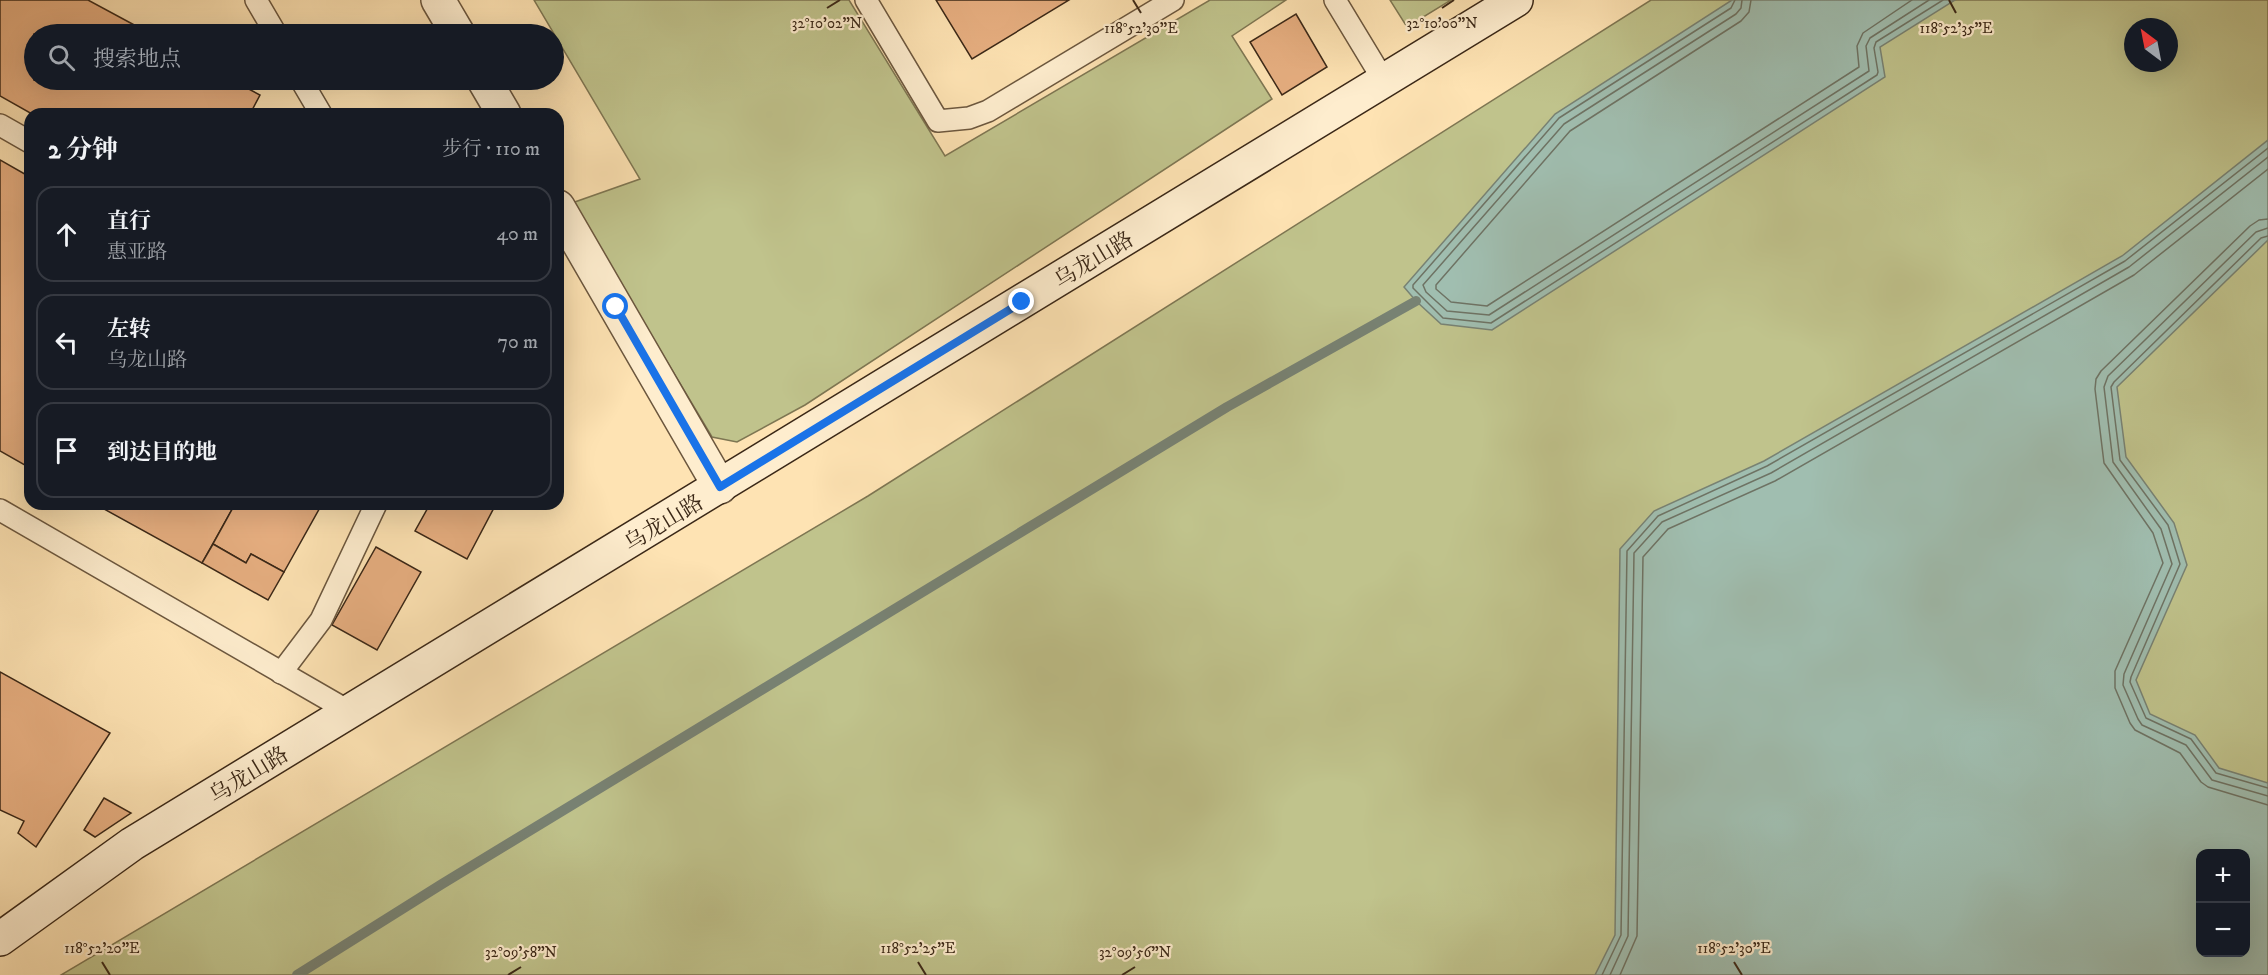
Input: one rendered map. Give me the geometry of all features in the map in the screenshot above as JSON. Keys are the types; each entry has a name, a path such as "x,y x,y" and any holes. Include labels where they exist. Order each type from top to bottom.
{"street":[{"path":"438,0 452,24"},
{"name":"乌龙山路","path":"0,939 132,844 1516,0"},
{"path":"490,90 500,108"},
{"path":"564,217 720,487"}],"lane":[{"path":"256,0 270,24"},
{"path":"866,0 938,121 969,118 988,111 1173,0"},
{"path":"1335,0 1384,81"},
{"path":"307,90 317,108"},
{"path":"0,125 24,139"},
{"path":"0,510 350,712"},
{"path":"282,672 321,620 373,510"}],"green space":[{"path":"534,0 849,0 945,156 1210,0 1286,0 1232,36 1272,99 805,405 737,442 712,437 572,203 640,179 564,51 564,24 548,24"},
{"path":"1390,0 1451,0 1407,27"},
{"path":"1651,0 2268,0 2268,975 61,975 868,496"}],"water":[{"path":"1732,0 1955,0 1880,47 1885,77 1492,330 1441,324 1416,301 1404,287 1555,114"},
{"path":"2268,140 2268,240 2117,387 2126,457 2174,523 2187,565 2136,680 2150,714 2195,735 2219,768 2268,783 2268,975 1595,975 1615,935 1620,549 1654,511 1764,461 2122,256"}],"building":[{"path":"0,0 88,0 132,24 24,24 24,90 251,90 260,95 253,108 24,110 0,96"},
{"path":"936,0 1069,0 972,59"},
{"path":"1296,14 1327,67 1282,95 1250,42"},
{"path":"0,160 24,174 24,465 0,451"},
{"path":"106,510 232,510 202,563"},
{"path":"232,510 319,510 284,572 251,554 246,563 213,544"},
{"path":"427,510 493,510 467,559 415,531"},
{"path":"213,544 246,563 251,554 284,572 268,600 202,563"},
{"path":"376,547 421,572 377,650 332,625"},
{"path":"0,672 110,733 36,847 18,833 24,821 0,810"},
{"path":"104,798 131,813 95,837 84,830"}],"waterway":[{"path":"297,975 442,884 1227,407 1416,301"}],"route":[{"path":"616,307 720,487 1022,302"}]}
